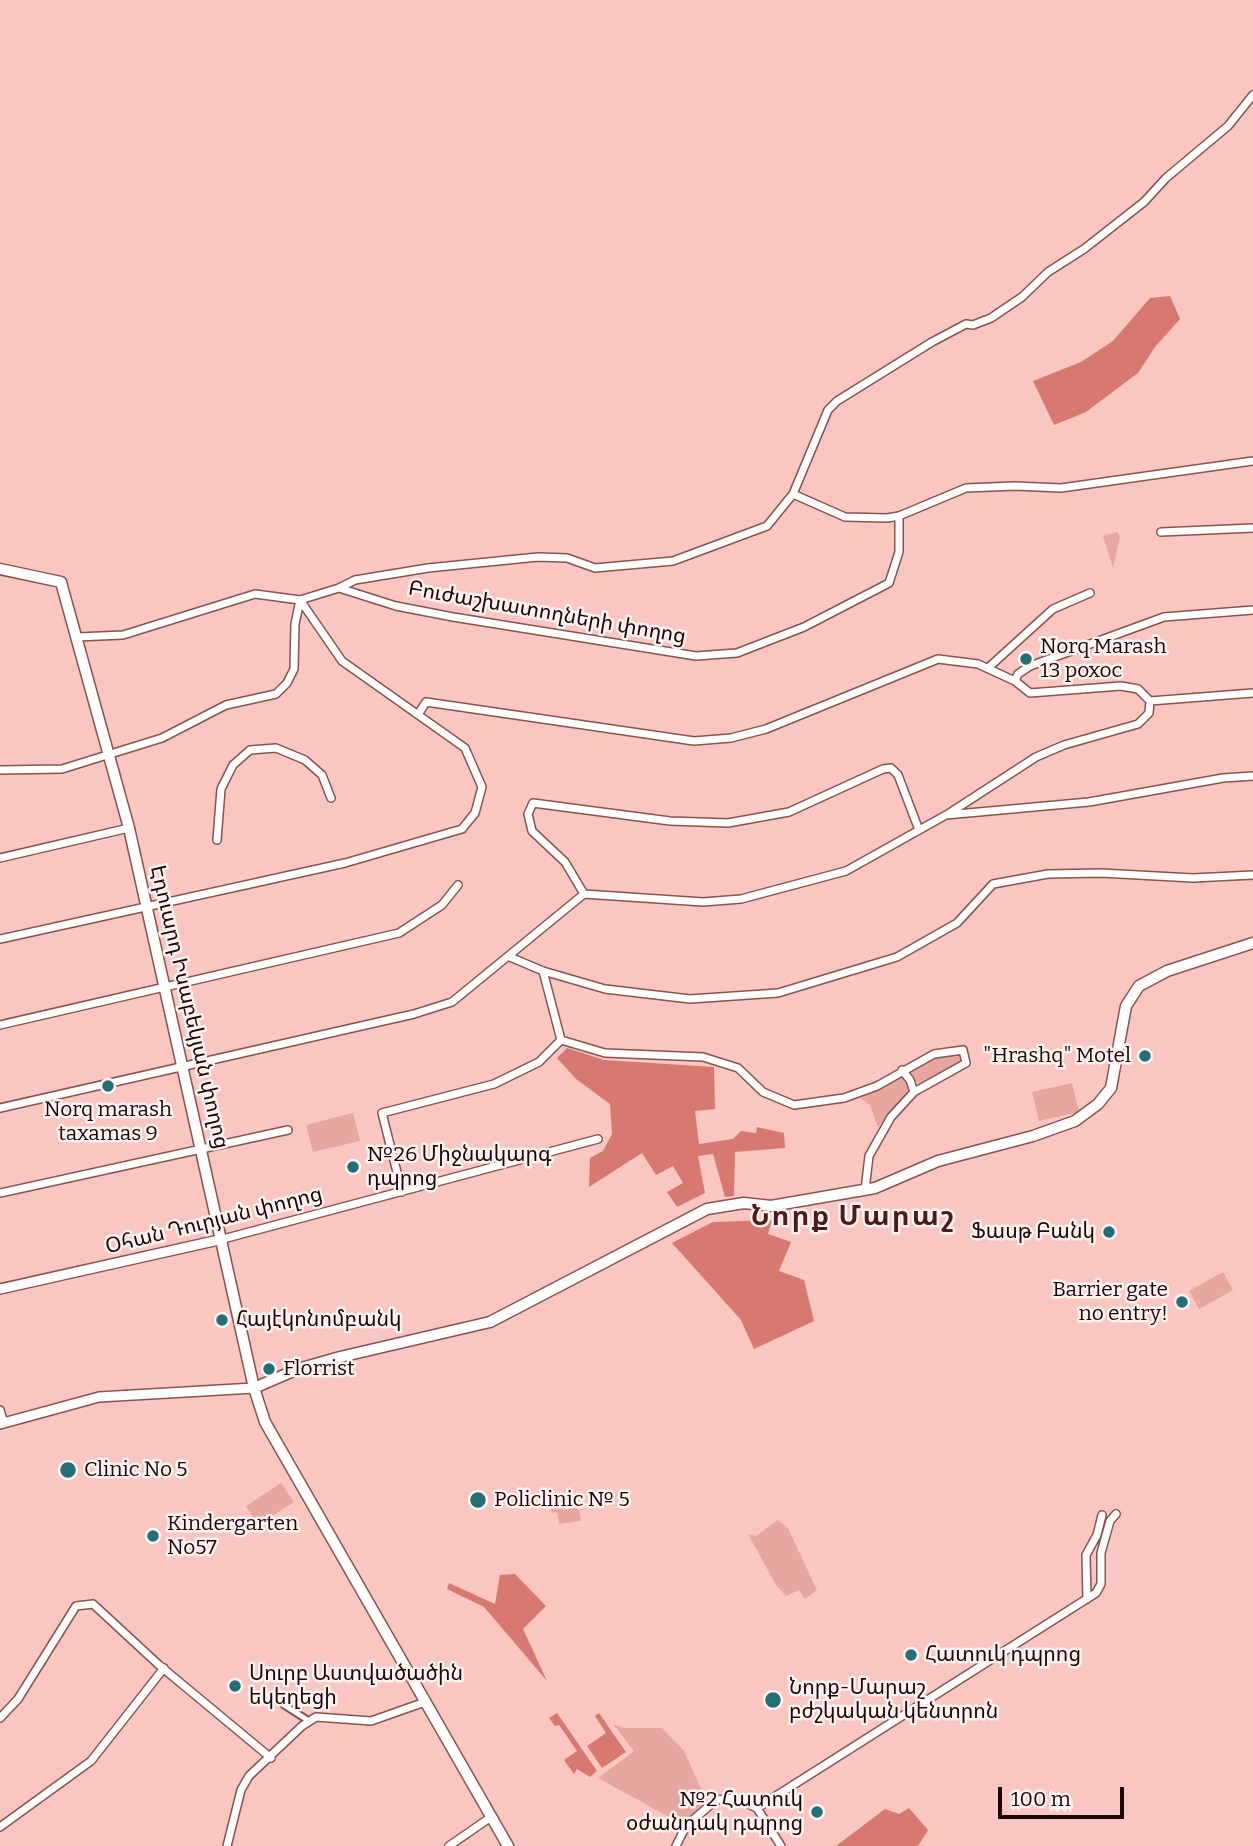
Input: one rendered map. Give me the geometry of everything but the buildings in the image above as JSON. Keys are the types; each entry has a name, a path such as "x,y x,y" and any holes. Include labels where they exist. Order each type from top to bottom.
{"main road":[{"name":"Էդուարդ Իսաբեկյան փողոց","path":"0,569 61,582 129,828 223,1239 254,1388 269,1430 508,1846"},
{"path":"254,1388 298,1369 340,1357 490,1322 707,1209 744,1203 771,1206 864,1190 938,1161 1033,1136 1082,1117 1111,1088 1126,1006 1139,986 1167,971 1253,943"}],"street":[{"path":"77,638 123,635 255,594 300,600 340,588 355,580 428,568 538,556 566,558 595,568 673,561 767,526 793,494 828,410 837,401 932,342 966,324 973,325 991,318 1022,297 1048,272 1084,249 1144,201 1166,178 1228,126 1253,95"},
{"path":"793,494 845,517 899,516 966,488 1061,488 1253,461"},
{"name":"Բուժաշխատողների փողոց","path":"340,588 396,606 453,617 696,656 737,653 804,627 889,583 899,552 899,516"},
{"path":"1161,532 1253,528"},
{"path":"988,668 1053,609 1090,593"},
{"path":"0,940 345,863 462,830 475,813 482,787 465,748 342,661 300,600"},
{"path":"0,770 62,769 162,738 226,705 276,694 287,683 293,669 295,624 300,600"},
{"path":"1015,681 1018,674 1030,666 1164,617 1253,610"},
{"path":"0,1106 184,1068 414,1014 452,1002 584,894 703,902 741,899 846,871 946,815 1036,757 1064,745 1138,724 1149,713 1150,701 1142,692 1127,687 1033,694 1021,689 1015,681 988,668 966,660 939,659 766,729 731,737 694,741 426,702 419,713"},
{"path":"1150,701 1253,693"},
{"path":"217,840 221,789 233,765 250,750 276,748 304,761 322,775 331,798"},
{"path":"584,894 565,862 532,831 528,809 536,803 670,821 728,823 789,812 883,769 891,768 898,775 919,830"},
{"path":"946,815 1089,803 1223,778 1253,776"},
{"path":"0,858 129,828"},
{"path":"510,957 543,971 605,989 690,999 778,993 897,957 957,923 993,884 1048,874 1101,873 1193,878 1253,875"},
{"path":"0,1025 399,933 442,905 458,885"},
{"path":"543,971 561,1040"},
{"path":"561,1040 605,1053 703,1057 738,1068 763,1093 794,1105 844,1098 934,1054 959,1048 966,1054 968,1061 914,1092 891,1117 869,1156 864,1190"},
{"path":"402,1192 382,1113 494,1084 539,1062 561,1040"},
{"path":"902,1070 910,1080 914,1092"},
{"path":"0,1193 288,1130"},
{"name":"Օհան Դուրյան փողոց","path":"0,1289 223,1239 598,1139"},
{"path":"0,1410 2,1423 99,1398 254,1388"},
{"path":"757,1808 1087,1599 1100,1588 1101,1553 1110,1521 1116,1514"},
{"path":"1087,1599 1086,1555 1097,1535 1102,1515"},
{"path":"0,1718 18,1699 76,1606 82,1603 93,1604 271,1758"},
{"path":"0,1827 90,1761 164,1668"},
{"path":"227,1846 241,1790 249,1776 309,1721 316,1717 372,1721 425,1702"},
{"path":"284,1705 309,1721"},
{"path":"676,1846 687,1826 716,1800 740,1799 757,1808 781,1846"},
{"path":"449,1846 491,1817"}],"shaded area":[{"path":"1170,296 1180,319 1155,347 1138,373 1086,412 1054,425 1033,381 1081,362 1113,341 1150,298"},
{"path":"1117,532 1120,537 1113,568 1103,536"},
{"path":"567,1048 604,1060 714,1067 715,1109 695,1111 699,1144 733,1139 741,1131 756,1133 757,1127 784,1133 785,1148 735,1152 734,1196 725,1197 713,1154 698,1156 705,1193 677,1207 667,1192 683,1183 673,1166 656,1175 642,1153 589,1187 590,1158 603,1151 612,1134 610,1104 576,1079 557,1058"},
{"path":"961,1053 964,1061 958,1066 920,1084 912,1079 911,1069 939,1055"},
{"path":"902,1075 909,1090 878,1127 870,1105 861,1098"},
{"path":"1072,1083 1079,1112 1039,1121 1032,1092"},
{"path":"353,1113 360,1141 313,1152 306,1125"},
{"path":"772,1220 768,1234 791,1242 779,1271 804,1280 814,1321 754,1349 741,1320 672,1243 713,1222"},
{"path":"1223,1272 1233,1290 1199,1309 1189,1291"},
{"path":"281,1483 294,1502 258,1525 246,1506"},
{"path":"578,1502 581,1521 559,1524 557,1512 552,1513 550,1506 560,1504 567,1510 573,1503"},
{"path":"778,1520 788,1528 817,1590 805,1599 799,1590 786,1596 776,1585 748,1534 756,1536"},
{"path":"515,1574 546,1606 523,1629 547,1681 484,1607 447,1589 449,1583 495,1604 500,1575"},
{"path":"557,1713 597,1771 590,1777 577,1769 574,1774 564,1760 577,1751 559,1725 555,1726 549,1718"},
{"path":"599,1713 626,1752 602,1768 587,1746 606,1733 595,1716"},
{"path":"613,1724 624,1728 662,1728 684,1751 707,1802 682,1824 598,1778 634,1751"},
{"path":"909,1808 928,1830 918,1846 836,1846 885,1809 899,1814"}],"place":[{"name":"Norq Marash 13 poxoc","path":"1026,659"},
{"name":"\"Hrashq\" Motel","path":"1145,1056"},
{"name":"Norq marash taxamas 9","path":"108,1086"},
{"name":"№26 Միջնակարգ դպրոց","path":"353,1167"},
{"name":"Ֆասթ Բանկ","path":"1109,1232"},
{"name":"Barrier gate no entry!","path":"1182,1302"},
{"name":"Հայէկոնոմբանկ","path":"222,1320"},
{"name":"Florrist","path":"269,1369"},
{"name":"Clinic No 5","path":"68,1470"},
{"name":"Policlinic № 5","path":"478,1500"},
{"name":"Kindergarten No57","path":"153,1536"},
{"name":"Հատուկ դպրոց","path":"911,1655"},
{"name":"Սուրբ Աստվածածին եկեղեցի","path":"235,1686"},
{"name":"Նորք-Մարաշ բժշկական կենտրոն","path":"773,1700"},
{"name":"№2 Հատուկ օժանդակ դպրոց","path":"817,1812"}],"district":[{"name":"Նորք Մարաշ","path":"853,1217"}]}
